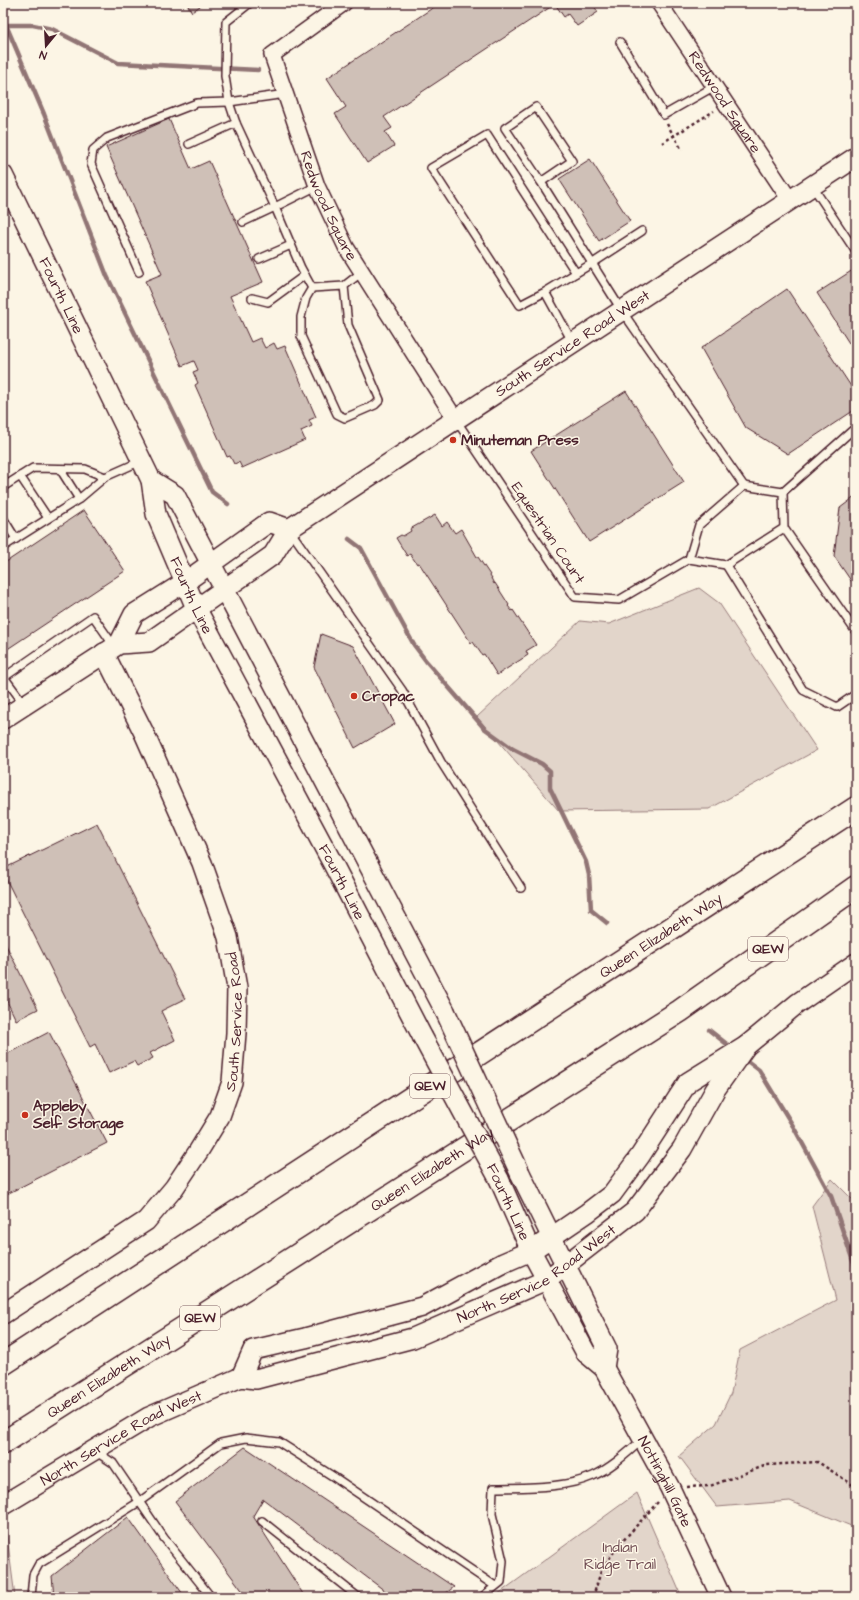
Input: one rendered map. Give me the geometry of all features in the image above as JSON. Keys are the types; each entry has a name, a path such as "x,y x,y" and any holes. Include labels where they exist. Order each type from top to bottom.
{"highway":[{"name":"Queen Elizabeth Way","path":"3,1364 856,808"},
{"name":"Queen Elizabeth Way","path":"3,1443 680,1011 856,887"}],"street":[{"name":"Redwood Square","path":"344,3 272,56 317,186 346,247 456,420"},
{"name":"Redwood Square","path":"659,3 790,200"},
{"name":"South Service Road West","path":"113,648 149,642 273,555 289,529 856,157"},
{"name":"Fourth Line","path":"3,175 151,480 156,514 196,608 333,864 499,1180 531,1251 546,1280"},
{"name":"Fourth Line","path":"151,480 175,495 445,1011 520,1173 565,1265"},
{"path":"3,719 113,648 134,614 185,582 210,562 269,522 289,529"},
{"name":"South Service Road","path":"3,1314 146,1221 174,1188 198,1152 220,1116 232,1082 236,1033 237,988 228,937 202,863 144,733 113,648"},
{"name":"North Service Road West","path":"241,1377 254,1350 305,1338 422,1306 502,1264 531,1251 552,1237 612,1194 640,1156 688,1082 746,1046 798,1003 856,963"},
{"name":"North Service Road West","path":"3,1505 149,1417 241,1377 256,1379 413,1338 546,1280 635,1211 682,1149 715,1090 746,1046"},
{"path":"565,1265 607,1349 604,1368"},
{"name":"Nottinghill Gate","path":"546,1280 586,1353 604,1368 670,1488 721,1597"}],"lane":[{"path":"250,3 226,22 225,76 229,102 236,123 275,207 304,275 312,288"},
{"path":"620,42 664,115 715,86"},
{"path":"139,272 91,164 93,150 107,138 197,103 229,102 286,94"},
{"path":"541,182 572,161 536,107 505,128 593,263 622,311 744,486 782,492"},
{"path":"189,144 236,123"},
{"path":"576,273 487,135 431,168 520,305 545,292 593,263 642,231"},
{"path":"243,222 317,186"},
{"path":"812,186 856,252"},
{"path":"259,259 291,244"},
{"path":"312,288 344,286 362,272"},
{"path":"252,298 268,302 304,275"},
{"path":"312,288 306,298 301,317 301,336 337,414 345,418 375,405 380,400 348,325 344,286"},
{"path":"545,292 573,343"},
{"name":"Equestrian Court","path":"456,420 575,597 619,600 689,559"},
{"path":"782,492 856,427"},
{"path":"3,547 79,499 105,477 141,461"},
{"path":"3,487 32,468 85,469 105,477"},
{"path":"60,469 79,499"},
{"path":"20,476 48,518"},
{"path":"744,486 699,525 689,559 726,565 784,528"},
{"path":"782,492 784,528 856,632"},
{"path":"3,518 16,539"},
{"path":"289,529 402,690 441,762 521,888"},
{"path":"726,565 803,690 837,707 856,694"},
{"path":"24,706 3,677 93,616 113,648"},
{"path":"31,1597 33,1575 39,1564 139,1502 221,1443 246,1438 279,1442 334,1477 495,1586"},
{"path":"482,1597 500,1582 503,1561 492,1514 493,1488 558,1485 592,1476 612,1465 643,1440"},
{"path":"95,1450 113,1463 164,1538 211,1597"},
{"path":"262,1521 358,1597"}],"path":[{"path":"662,143 727,104"},
{"path":"664,115 668,127 682,150"},
{"path":"593,1597 602,1568 619,1545 670,1488 710,1486 767,1465 818,1462 856,1488"}],"green space":[{"path":"699,588 719,603 817,750 709,809 559,811 477,717 580,621 609,624"},
{"path":"832,1179 856,1203 856,1528 790,1501 717,1507 679,1456 716,1424 731,1393 740,1350 836,1300 812,1206"},
{"name":"Indian Ridge Trail","path":"637,1493 681,1595 678,1597 494,1597"},
{"path":"6,1528 15,1597 3,1597 3,1530"}],"building":[{"path":"186,3 204,3 192,12"},
{"path":"440,3 592,3 598,12 577,26 568,14 564,17 555,4 384,117 392,128 385,132 394,146 367,163 335,114 346,107 327,78"},
{"path":"169,119 191,169 209,161 263,282 230,296 251,342 260,338 265,348 274,343 277,349 285,346 316,417 309,420 312,426 301,431 305,440 242,468 239,462 234,464 230,456 227,457 195,385 198,383 193,372 198,370 194,361 182,366 145,281 162,274 106,147"},
{"path":"590,159 630,221 599,241 559,179"},
{"path":"856,268 856,354 817,293"},
{"path":"787,289 856,394 856,409 788,454 746,428 701,348"},
{"path":"626,391 684,482 589,542 531,451"},
{"path":"856,496 856,588 834,556 840,508"},
{"path":"84,510 125,571 3,652 3,564"},
{"path":"435,515 442,526 447,522 455,533 461,529 477,557 492,578 494,584 495,583 509,605 508,606 512,611 513,610 536,645 526,651 528,655 497,675 484,654 482,655 473,642 471,643 419,563 417,564 410,554 407,556 396,538 401,535 403,536 411,531 410,529"},
{"name":"Cropac","path":"321,634 353,646 395,724 355,748 314,667"},
{"path":"97,823 185,999 161,1011 175,1040 150,1053 153,1058 137,1066 134,1061 109,1073 95,1044 90,1047 3,873 3,869"},
{"path":"3,939 38,1009 16,1020 3,993"},
{"path":"49,1032 107,1143 3,1196 3,1056"},
{"path":"245,1447 454,1587 441,1597 393,1597 263,1499 253,1516 305,1597 247,1597 175,1501"},
{"path":"128,1517 185,1597 127,1597 124,1594 121,1597 54,1597 52,1576"}],"waterway":[{"path":"3,25 6,25 44,114 107,276 212,492 228,504"},
{"path":"6,25 33,25 52,29 118,63 258,70"},
{"path":"349,539 361,548 414,645 484,728 513,749 542,764 550,771 550,788 586,862 589,875 591,910 607,923"},
{"path":"709,1030 728,1045"},
{"path":"742,1057 759,1070 793,1126 831,1196 856,1270"}],"place":[{"name":"Minuteman Press","path":"453,440"},
{"name":"Cropac","path":"354,696"},
{"name":"Appleby Self Storage","path":"25,1115"}]}
